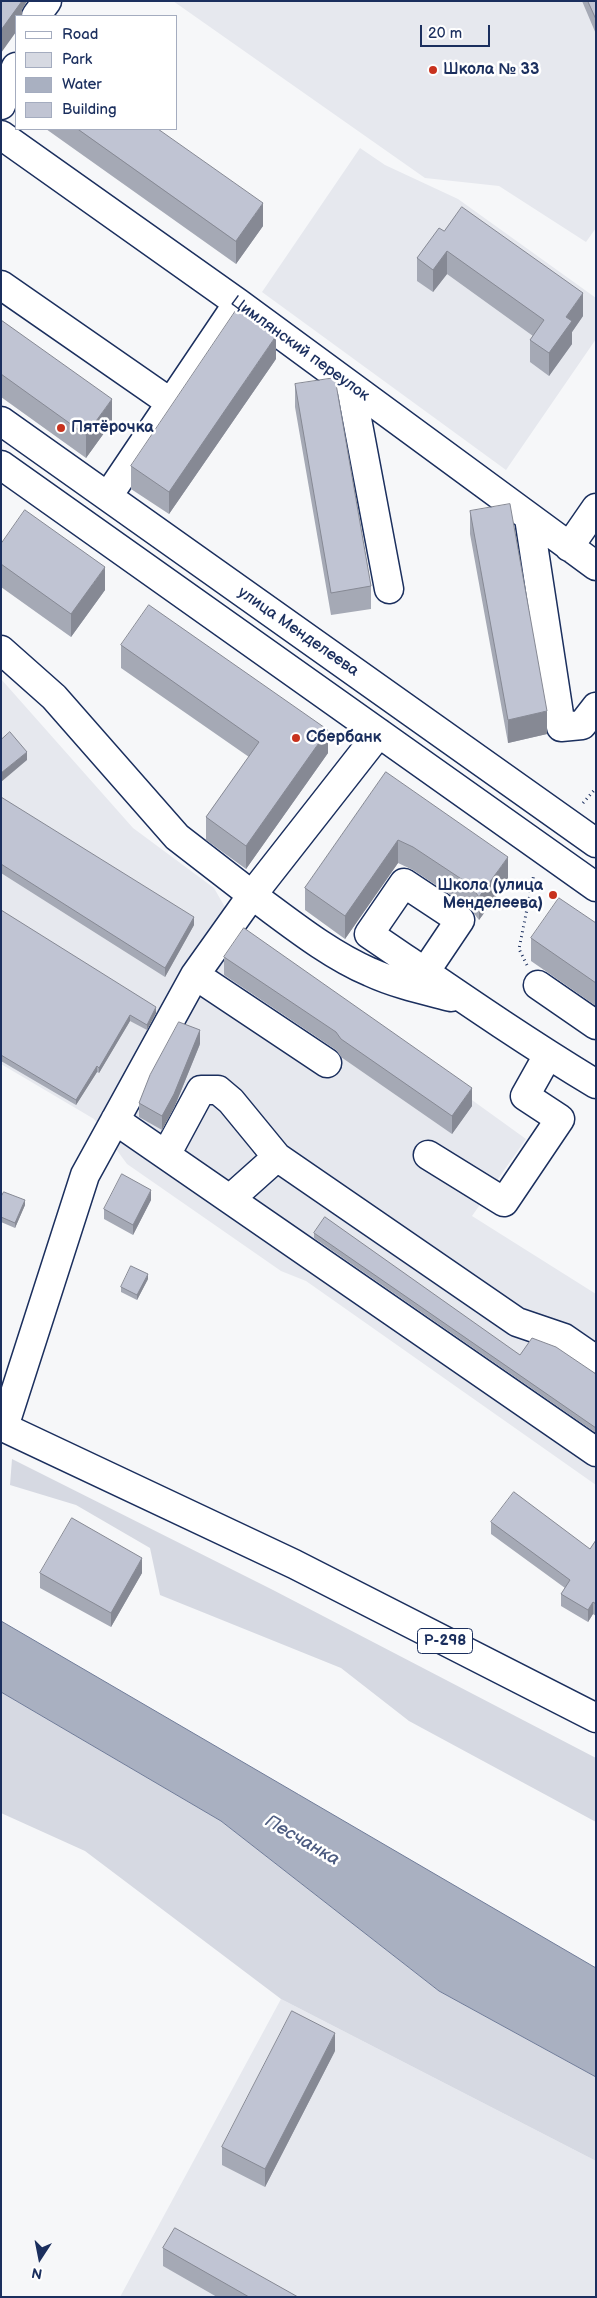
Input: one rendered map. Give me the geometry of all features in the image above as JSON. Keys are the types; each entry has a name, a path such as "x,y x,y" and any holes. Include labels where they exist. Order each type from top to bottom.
{"main road":[{"path":"37,15 47,1"},
{"path":"1,105 15,70"},
{"name":"Цимлянский переулок","path":"1,136 238,303 596,566"},
{"path":"1,285 171,403"},
{"path":"108,496 238,303"},
{"path":"351,387 389,589"},
{"name":"улица Менделеева","path":"1,420 596,843"},
{"path":"4,472 379,733 596,887"},
{"path":"569,547 596,508"},
{"path":"530,518 561,727 582,725 596,707"},
{"path":"1,650 54,698 177,837 252,894 312,938 370,972 417,988 469,1002"},
{"path":"2,1427 85,1175 194,975 252,894 379,733"},
{"path":"425,972 548,1055 596,1084"},
{"path":"194,975 327,1063"},
{"path":"538,985 596,1025"},
{"path":"428,1155 504,1202 560,1119 525,1096 548,1055"},
{"path":"166,1155 201,1090 218,1090 231,1101 277,1157 517,1322 564,1338 596,1360"},
{"path":"115,1120 596,1452"},
{"path":"230,1199 277,1157"},
{"name":"Р-298","path":"2,1427 294,1564 596,1718"}],"path":[{"path":"578,809 596,788"},
{"path":"535,872 519,949 538,985"}],"shaded area":[{"name":"Школа № 33","path":"173,1 596,1 596,228 586,242 499,186 425,178"},
{"path":"360,148 385,165 458,199 596,298 596,339 506,470 262,292"},
{"path":"1,679 133,828 214,888 239,932 526,1139 472,1216 596,1294 596,1485 306,1281 281,1271 127,1164 94,1119 1,1064"},
{"path":"281,1999 596,2161 596,2297 120,2297"}],"green space":[{"path":"12,1459 273,1590 596,1758 596,1822 409,1721 341,1668 160,1595 150,1548 76,1505 10,1485"},
{"path":"1,1692 221,1821 439,1991 596,2077 596,2161 281,1999 85,1851 1,1813"}],"water":[{"name":"Песчанка","path":"1,1621 596,1968 596,2077 439,1991 221,1821 1,1692"}],"building":[{"path":"1,1 22,1 1,30"},
{"path":"588,1 596,1 596,19"},
{"path":"79,130 159,130 263,203 236,241"},
{"path":"462,207 583,293 566,317 572,321 549,353 530,340 544,320 447,251 433,270 417,258 439,228 444,231"},
{"path":"237,309 276,336 169,492 131,466"},
{"path":"1,320 112,399 86,435 1,374"},
{"path":"335,378 371,586 331,593 295,384"},
{"path":"510,504 547,711 508,720 470,511"},
{"path":"25,510 105,567 71,614 1,564 1,544"},
{"path":"149,605 328,730 246,846 206,817 259,742 121,645"},
{"path":"10,732 27,752 1,773 1,740"},
{"path":"386,772 508,857 479,897 469,884 413,847 398,840 345,916 305,888"},
{"path":"1,797 194,917 165,968 1,864"},
{"path":"559,898 596,923 596,983 531,938"},
{"path":"1,910 156,1007 147,1025 130,1015 99,1068 97,1066 76,1100 1,1055"},
{"path":"244,928 472,1088 452,1116 341,1039 336,1032 224,957"},
{"path":"179,1022 200,1030 174,1094 162,1116 139,1103 150,1075"},
{"path":"122,1174 151,1190 133,1225 104,1209"},
{"path":"4,1192 25,1200 15,1223 1,1217 1,1197"},
{"path":"325,1217 520,1355 532,1338 556,1347 596,1374 596,1428 314,1233"},
{"path":"131,1266 148,1274 137,1295 121,1287"},
{"path":"514,1492 590,1549 596,1540 596,1604 593,1602 588,1610 561,1594 570,1580 491,1522"},
{"path":"72,1518 142,1558 111,1613 40,1573"},
{"path":"292,2011 335,2033 265,2169 222,2147"},
{"path":"175,2228 298,2297 249,2297 163,2248"}],"place":[{"name":"Школа № 33","path":"433,70"},
{"name":"Пятёрочка","path":"61,428"},
{"name":"Сбербанк","path":"296,738"},
{"name":"Школа (улица Менделеева)","path":"553,895"}]}
